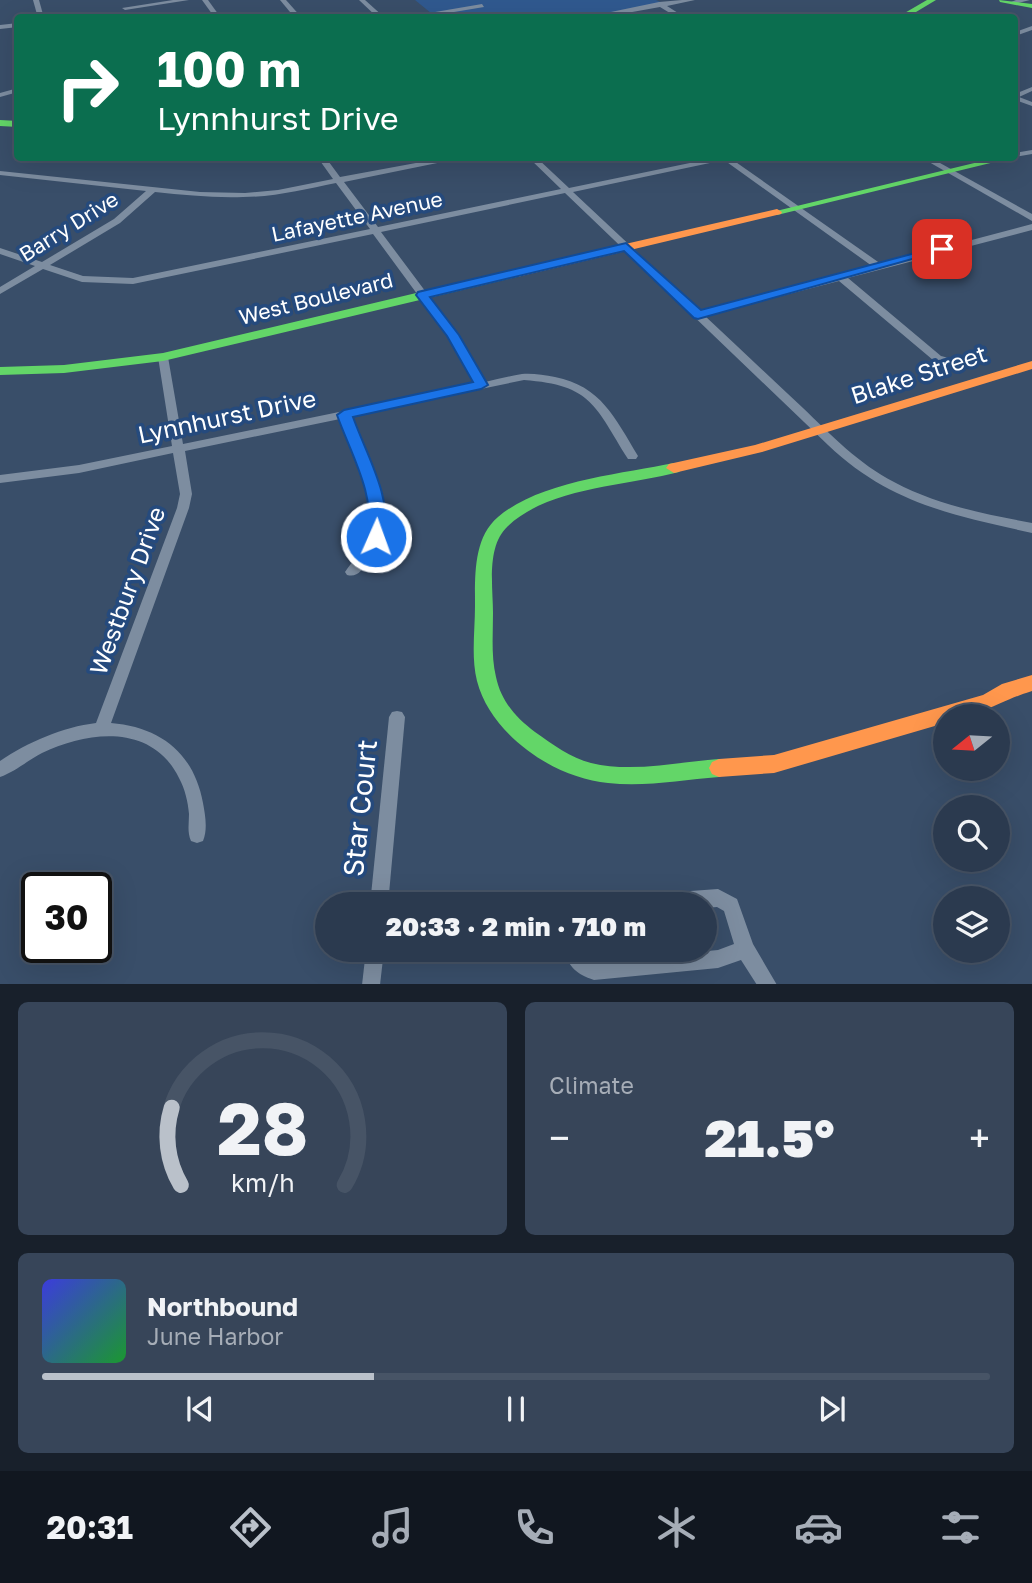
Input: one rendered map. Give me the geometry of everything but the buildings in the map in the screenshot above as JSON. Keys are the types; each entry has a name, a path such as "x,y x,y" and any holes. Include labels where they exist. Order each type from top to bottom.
{"street":[{"path":"121,0 128,14"},
{"path":"125,8 186,0"},
{"path":"283,0 295,14"},
{"path":"362,0 378,14"},
{"path":"651,0 676,14"},
{"path":"608,14 692,0"},
{"path":"906,14 932,0"},
{"path":"1015,1 1032,6"},
{"path":"429,14 482,6"},
{"path":"324,161 453,335 481,385"},
{"path":"0,173 153,189 245,195 436,161"},
{"path":"536,161 851,459 889,485 948,508 1032,528"},
{"name":"Lafayette Avenue","path":"0,251 82,279 133,281 709,161"},
{"path":"728,161 878,266"},
{"path":"931,161 1032,218"},
{"name":"West Boulevard","path":"0,371 64,369 163,357 993,161"},
{"name":"Barry Drive","path":"0,291 117,221 153,189"},
{"path":"698,315 1032,227"},
{"path":"842,278 937,358 964,365"},
{"name":"Westbury Drive","path":"102,728 183,509 185,483 163,357"},
{"name":"Blake Street","path":"1032,365 757,449 548,496 528,504 499,523 487,551 484,604 485,671 492,694 509,722 564,760 593,772 626,774 774,764 988,702 1009,690 1032,683"},
{"name":"Lynnhurst Drive","path":"0,479 79,469 524,377 546,377 571,383 595,398 632,456"},
{"path":"344,415 375,496 379,515 376,537 352,572"},
{"name":"Star Court","path":"380,892 397,717"},
{"path":"0,770 56,741 102,728 143,736 167,749 180,762 194,788 198,813 197,835"},
{"path":"717,898 731,905 746,949 767,984"},
{"path":"717,959 746,949"},
{"path":"371,984 374,962"},
{"path":"580,962 583,967 594,971 687,962"}],"shaded area":[{"path":"415,0 656,0 665,4 603,14 431,13"}],"traffic: fast":[{"path":"906,14 932,0"},
{"path":"1003,0 1032,6"},
{"path":"0,123 14,124"},
{"path":"777,212 993,161"},
{"path":"0,371 64,369 163,357 517,273"},
{"path":"674,468 560,493 519,510 503,521 491,539 485,561 485,671 494,699 510,723 548,752 582,769 622,775 719,768"}],"traffic: slow":[{"path":"517,273 777,212"},
{"path":"674,468 757,449 1032,365"},
{"path":"719,768 774,764 988,702 1009,690 1032,683"}],"route":[{"path":"376,537 379,523 377,505 344,415 481,385 453,335 422,295 626,247 698,315 942,249"}]}
